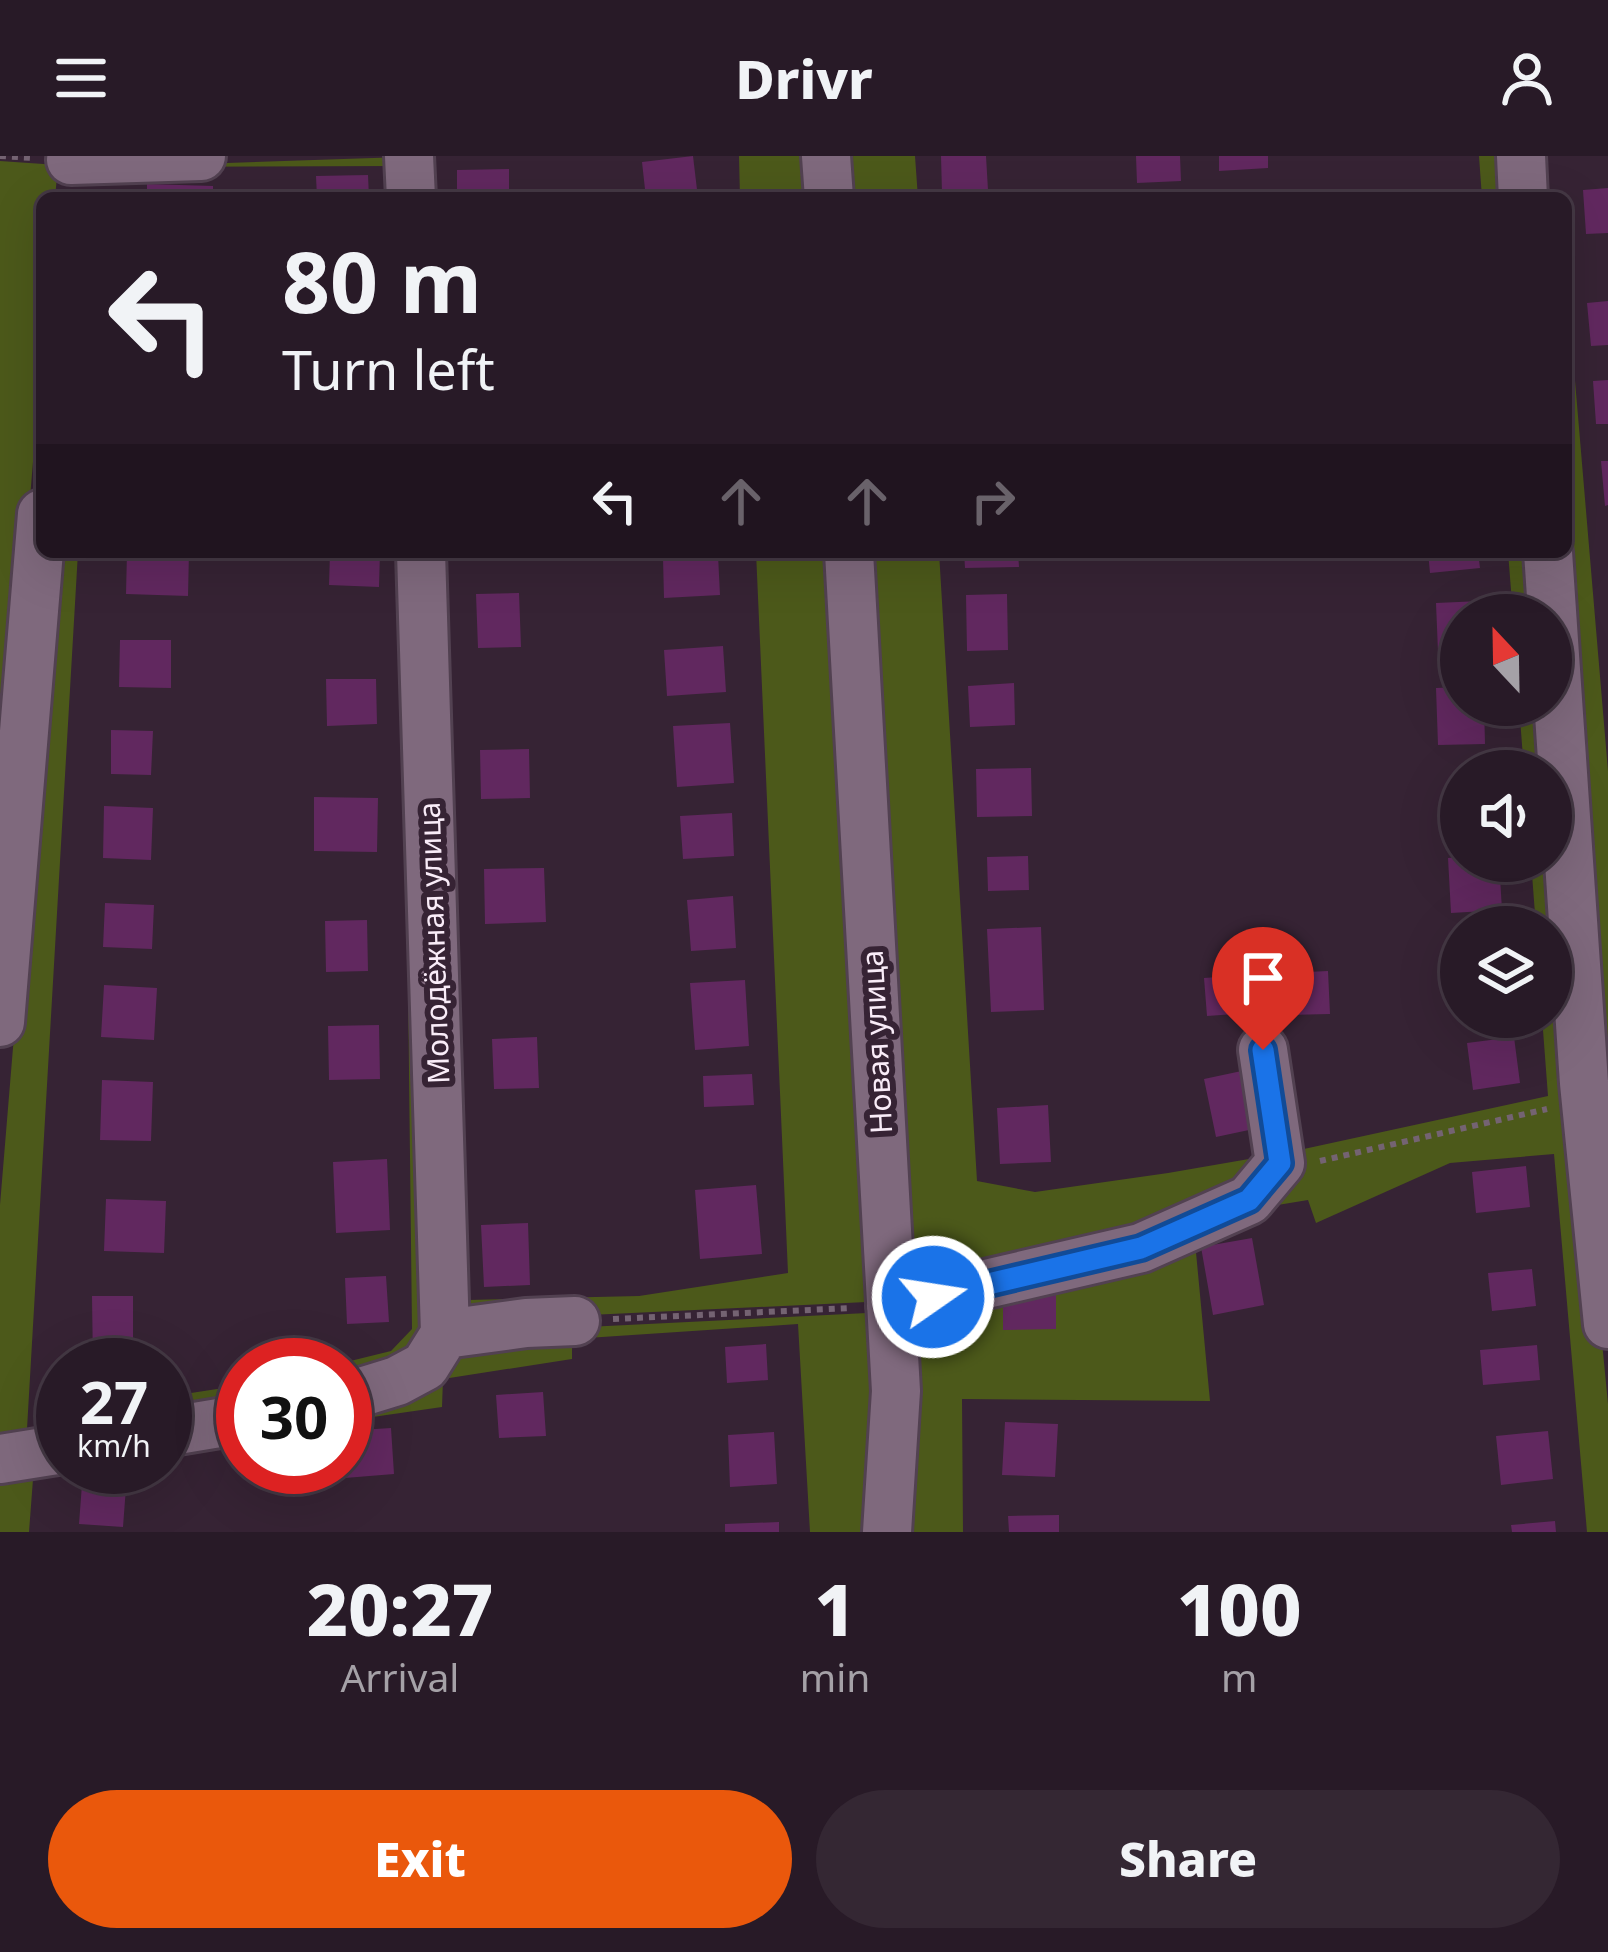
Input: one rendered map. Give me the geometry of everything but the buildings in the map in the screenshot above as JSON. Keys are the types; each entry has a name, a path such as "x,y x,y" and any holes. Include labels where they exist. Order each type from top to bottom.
{"street":[{"path":"70,171 201,156"},
{"path":"410,156 411,192"},
{"path":"826,156 829,192"},
{"path":"1521,156 1523,192"},
{"path":"0,1022 38,558"},
{"name":"Молодёжная улица","path":"422,558 445,1334"},
{"name":"Новая улица","path":"849,558 896,1391 887,1532"},
{"path":"1549,558 1596,1081 1608,1324"},
{"path":"891,1306 1141,1248 1249,1200 1280,1163 1263,1050"},
{"path":"372,1389 424,1366 445,1334 575,1321"},
{"path":"0,1459 36,1453"}],"path":[{"path":"1275,1171 1547,1109 1596,1081"},
{"path":"575,1321 891,1306"}],"green space":[{"path":"739,156 816,156 819,192 740,192"},
{"path":"834,156 915,156 918,192 837,192"},
{"path":"1479,156 1511,156 1514,192 1482,192"},
{"path":"403,157 398,166 108,167"},
{"path":"0,161 58,165 56,192 36,192 36,426 0,861"},
{"path":"1572,345 1608,771 1608,1066 1592,1069 1572,594 1568,594 1566,558 1572,558"},
{"path":"54,558 78,558 26,1446 0,1450 0,1205"},
{"path":"403,558 436,1332 372,1371 372,1356 391,1351 412,1329"},
{"path":"443,558 468,1300 639,1296 788,1273 756,558 839,558 867,1302 526,1318 457,1327"},
{"path":"857,558 939,558 977,1181 1035,1192 1168,1173 1290,1152 1548,1096 1544,1038 1572,1038 1572,1010 1608,1404 1608,1532 1587,1532 1554,1154 1450,1163 1316,1223 1308,1200 1240,1211 1244,1194 901,1296"},
{"path":"1508,558 1539,558 1542,594 1511,594"},
{"path":"1521,726 1552,726 1553,750 1522,750"},
{"path":"1533,882 1563,882 1565,906 1534,906"},
{"path":"1194,1231 1210,1401 962,1399 963,1532 898,1532 901,1309"},
{"path":"867,1313 882,1325 877,1532 810,1532 798,1324 572,1339 572,1359 443,1379 442,1407 372,1417 372,1388 450,1341 526,1330"},
{"path":"216,1389 216,1413 192,1417 192,1393"},
{"path":"0,1465 34,1466 29,1532 0,1532"}],"route":[{"path":"933,1297 1141,1248 1249,1200 1280,1163 1263,1050"}]}
